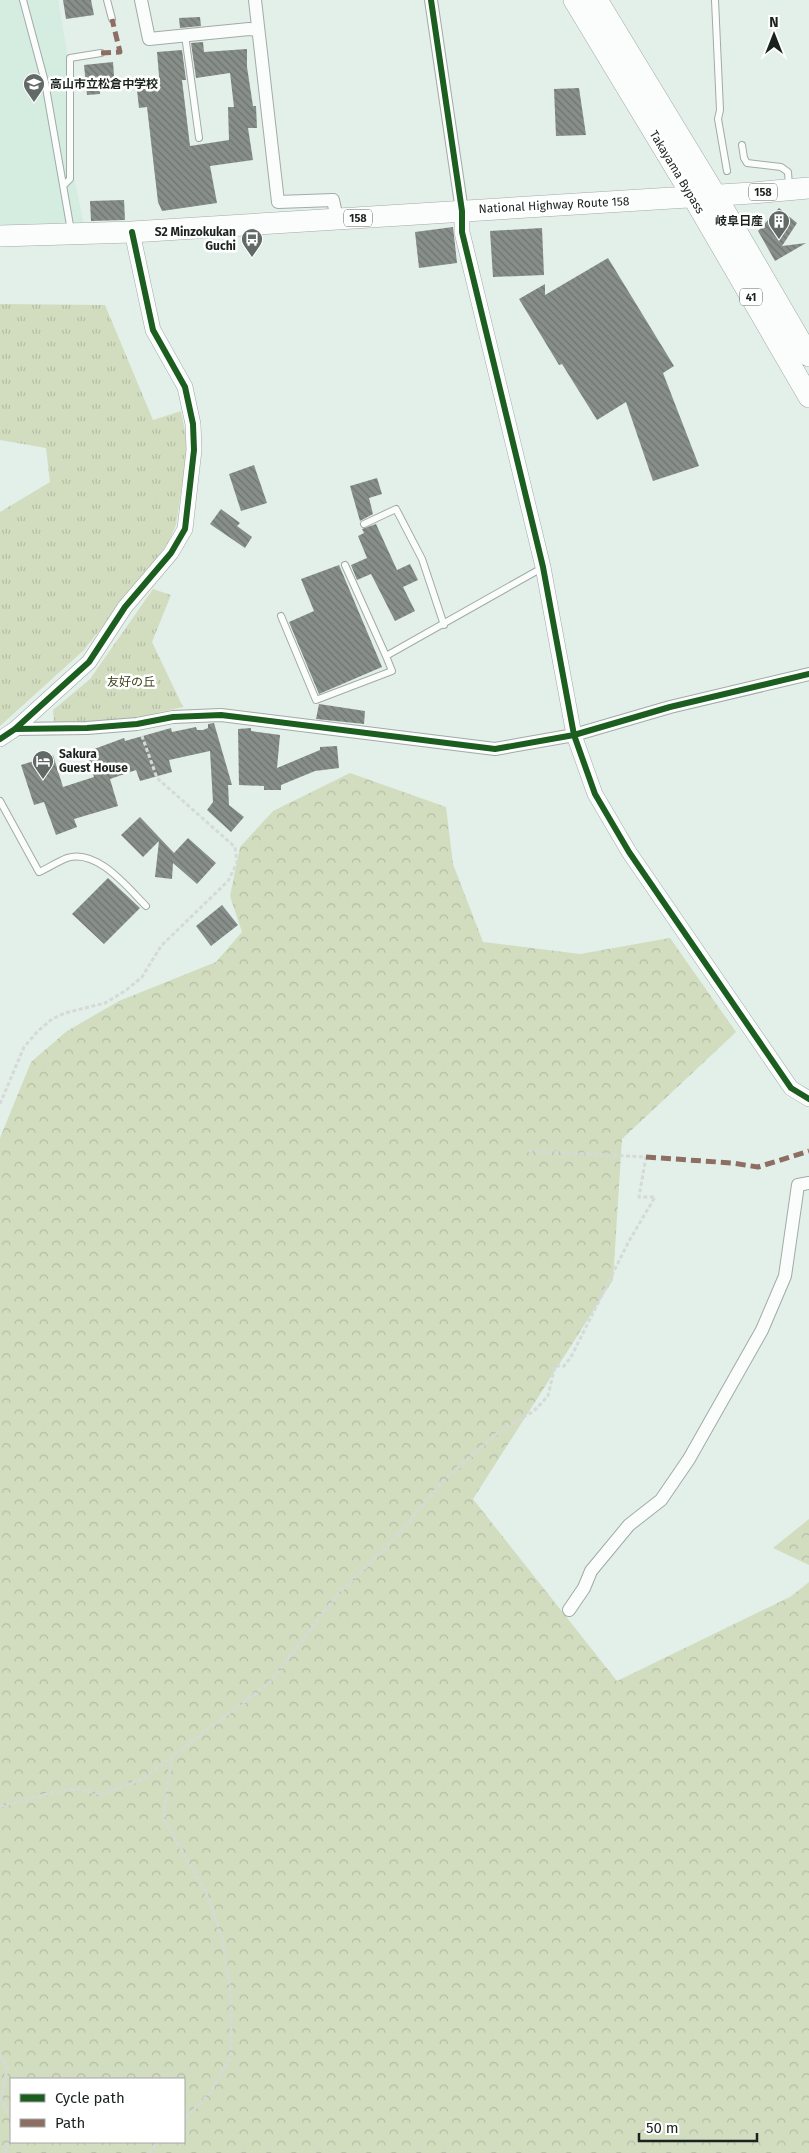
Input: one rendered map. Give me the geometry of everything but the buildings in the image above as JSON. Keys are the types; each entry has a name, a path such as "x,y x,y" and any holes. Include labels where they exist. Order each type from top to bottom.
{"highway":[{"name":"Takayama Bypass","path":"574,0 693,197 809,397"},
{"name":"Takayama Bypass","path":"597,0 807,349"},
{"name":"National Highway Route 158","path":"0,236 132,232 716,196 799,189"}],"street":[{"path":"142,0 148,39 249,29 258,30"},
{"path":"255,0 278,202 333,200 336,219"},
{"path":"431,0 462,211 462,232 543,567 574,735 595,794 629,852 791,1088 809,1099"},
{"path":"0,739 15,729 89,662 125,607 171,553 185,529 194,450 193,424 185,387 152,330 132,232"},
{"path":"15,729 87,728 137,724 173,717 221,715 495,749 574,735 670,708 809,674"},
{"path":"569,1610 584,1588 591,1571 629,1525 661,1500 689,1459 762,1330 785,1276 798,1185 809,1184"}],"lane":[{"path":"23,0 45,82 72,234"},
{"path":"107,0 112,19"},
{"path":"715,0 720,110 718,119 727,171"},
{"path":"185,35 199,138"},
{"path":"64,185 70,179 70,58 101,53"},
{"path":"742,145 747,164 781,167 788,172 799,189"},
{"path":"364,524 396,509 422,559 444,625"},
{"path":"280,616 316,700 392,671 345,565"},
{"path":"386,656 444,625 543,567"},
{"path":"0,801 39,872 68,858 81,856 111,870 146,906"}],"path":[{"path":"0,1104 24,1047 38,1031 52,1019 105,1003 126,991 142,976 161,946 228,881 237,864 235,847 156,778 137,724"},
{"path":"0,1806 56,1792 78,1789 102,1794 142,1779 268,1683 339,1593 392,1542 446,1478 501,1430 534,1411 548,1396 555,1366 564,1366 571,1357 629,1241 655,1197 639,1197 646,1157 527,1151"},
{"path":"173,1755 164,1811 165,1821 205,1890 222,1938 231,1998 231,2057 210,2093 185,2118"},
{"path":"0,2054 7,2068 2,2100 10,2116"},
{"path":"5,2153 10,2136"},
{"path":"149,2153 159,2143"}],"shaded area":[{"name":"高山市立松倉中学校","path":"0,0 58,0 67,52 69,154 84,225 0,226"}],"green space":[{"path":"0,304 105,305 153,420 181,411 188,446 176,525 168,543 84,650 0,726 0,512 50,482 46,448 0,440"},
{"name":"友好の丘","path":"153,589 171,595 152,642 183,707 131,719 63,724 54,722 53,710 90,679"},
{"path":"350,773 446,807 453,864 483,942 580,954 670,938 736,1032 622,1139 613,1280 473,1499 617,1681 790,1597 809,1582 809,2153 0,2153 0,1138 31,1062 67,1031 119,1001 216,962 242,932 230,896 240,847 273,811"},
{"path":"809,1519 809,1565 773,1548"}],"marked path":[{"path":"101,53 120,52 112,19"},
{"path":"646,1157 732,1163 758,1167 809,1151"}],"cycle path":[{"path":"431,0 462,211 462,232 543,567 574,735 595,794 629,852 791,1088 809,1099"},
{"path":"0,739 15,729 89,662 125,607 171,553 185,529 194,450 193,424 185,387 153,330 132,232"},
{"path":"15,729 87,728 137,724 173,717 221,715 495,749 574,735 670,707 809,674"}],"place":[{"name":"高山市立松倉中学校","path":"34,103"},
{"name":"岐阜日産","path":"779,240"},
{"name":"S2 Minzokukan Guchi","path":"252,258"},
{"name":"Sakura Guest House","path":"43,780"}]}
